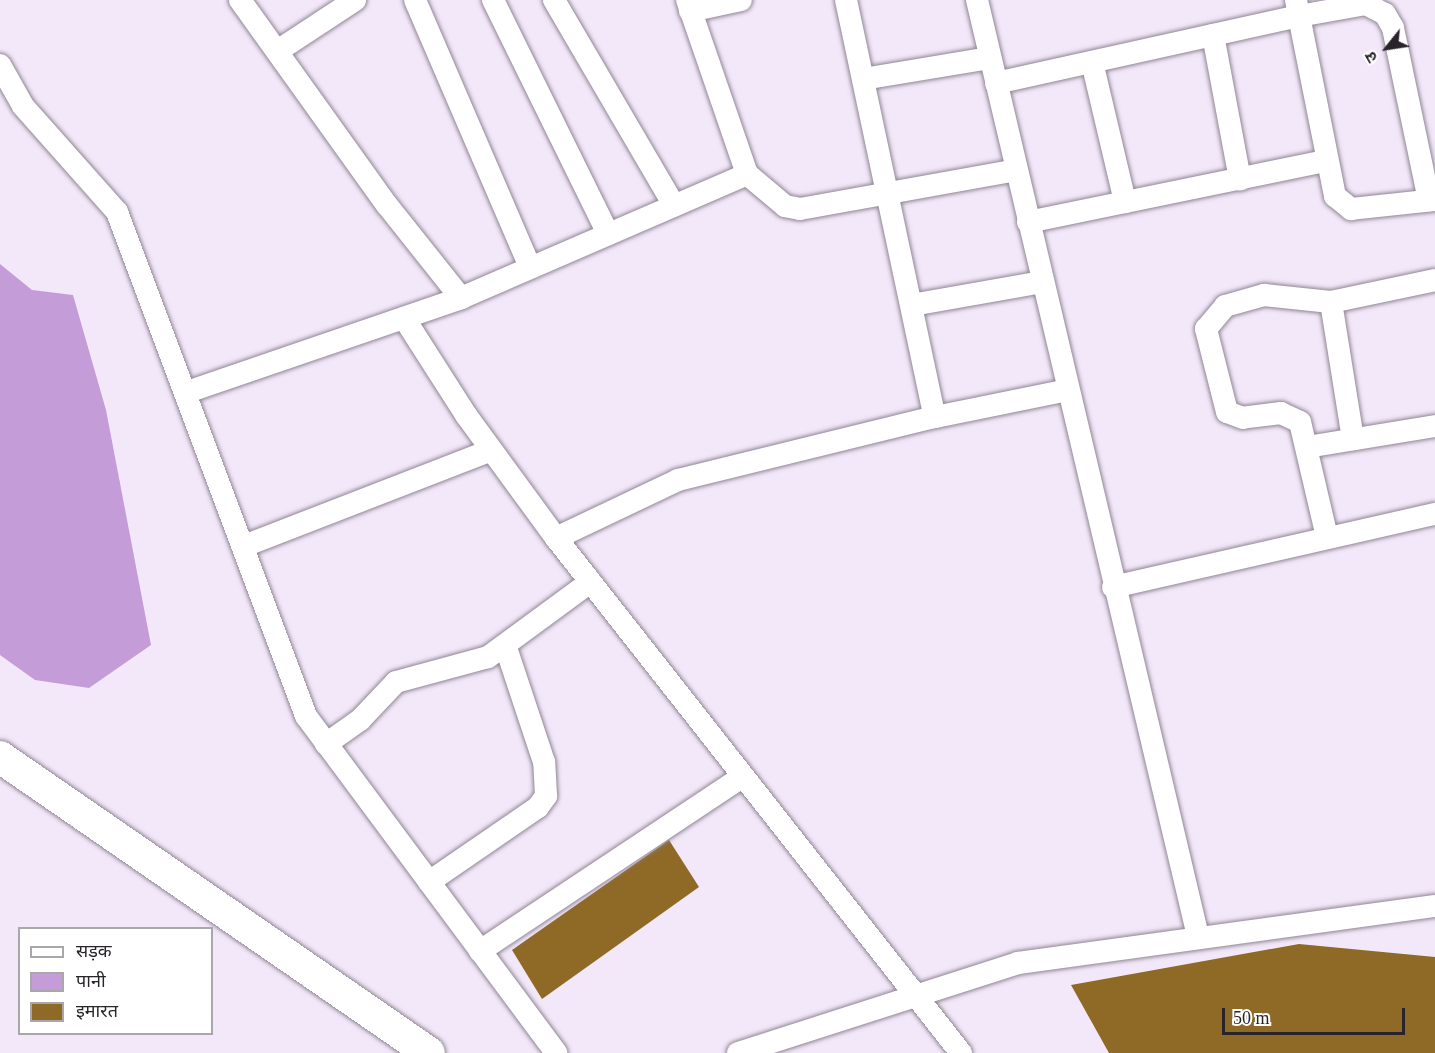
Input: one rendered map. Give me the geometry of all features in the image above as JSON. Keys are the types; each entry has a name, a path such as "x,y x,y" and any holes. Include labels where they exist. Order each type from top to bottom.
{"main road":[{"path":"0,757 429,1053"}],"street":[{"path":"240,0 279,50 387,205 461,298"},
{"path":"279,50 355,0"},
{"path":"415,0 530,267"},
{"path":"493,0 608,234"},
{"path":"554,0 674,205"},
{"path":"741,0 688,6 734,124 747,174 785,206 800,209 889,196 1016,171"},
{"path":"846,0 935,417"},
{"path":"977,0 1113,587 1198,936"},
{"path":"996,83 1213,35 1297,8 1366,4 1386,15 1393,28 1432,200 1351,209 1335,196 1324,161 1297,8"},
{"path":"1213,35 1240,178"},
{"path":"863,79 990,58"},
{"path":"1092,62 1125,202"},
{"path":"0,65 23,106 117,212 187,392 306,716 556,1053"},
{"path":"1028,222 1324,161"},
{"path":"187,392 461,298 747,174"},
{"path":"1327,537 1300,422 1291,415 1243,418 1227,412 1206,329 1225,306 1264,295 1331,302 1435,280"},
{"path":"912,305 1042,282"},
{"path":"1331,302 1353,439"},
{"path":"404,318 491,450 556,538 961,1053"},
{"path":"556,538 678,480 935,417 1068,390"},
{"path":"1307,447 1435,426"},
{"path":"244,546 491,450"},
{"path":"1113,587 1435,514"},
{"path":"326,744 360,720 396,682 470,664 505,645 590,582"},
{"path":"429,882 538,807 546,795 544,762 505,645"},
{"path":"480,951 742,777"},
{"path":"738,1053 915,994 1018,963 1198,936 1435,906"}],"water":[{"path":"0,264 32,290 73,295 106,410 151,645 89,688 35,680 0,655"}],"building":[{"path":"669,840 699,887 542,999 512,950"},
{"path":"1299,944 1435,957 1435,1053 1109,1053 1071,985"}]}
